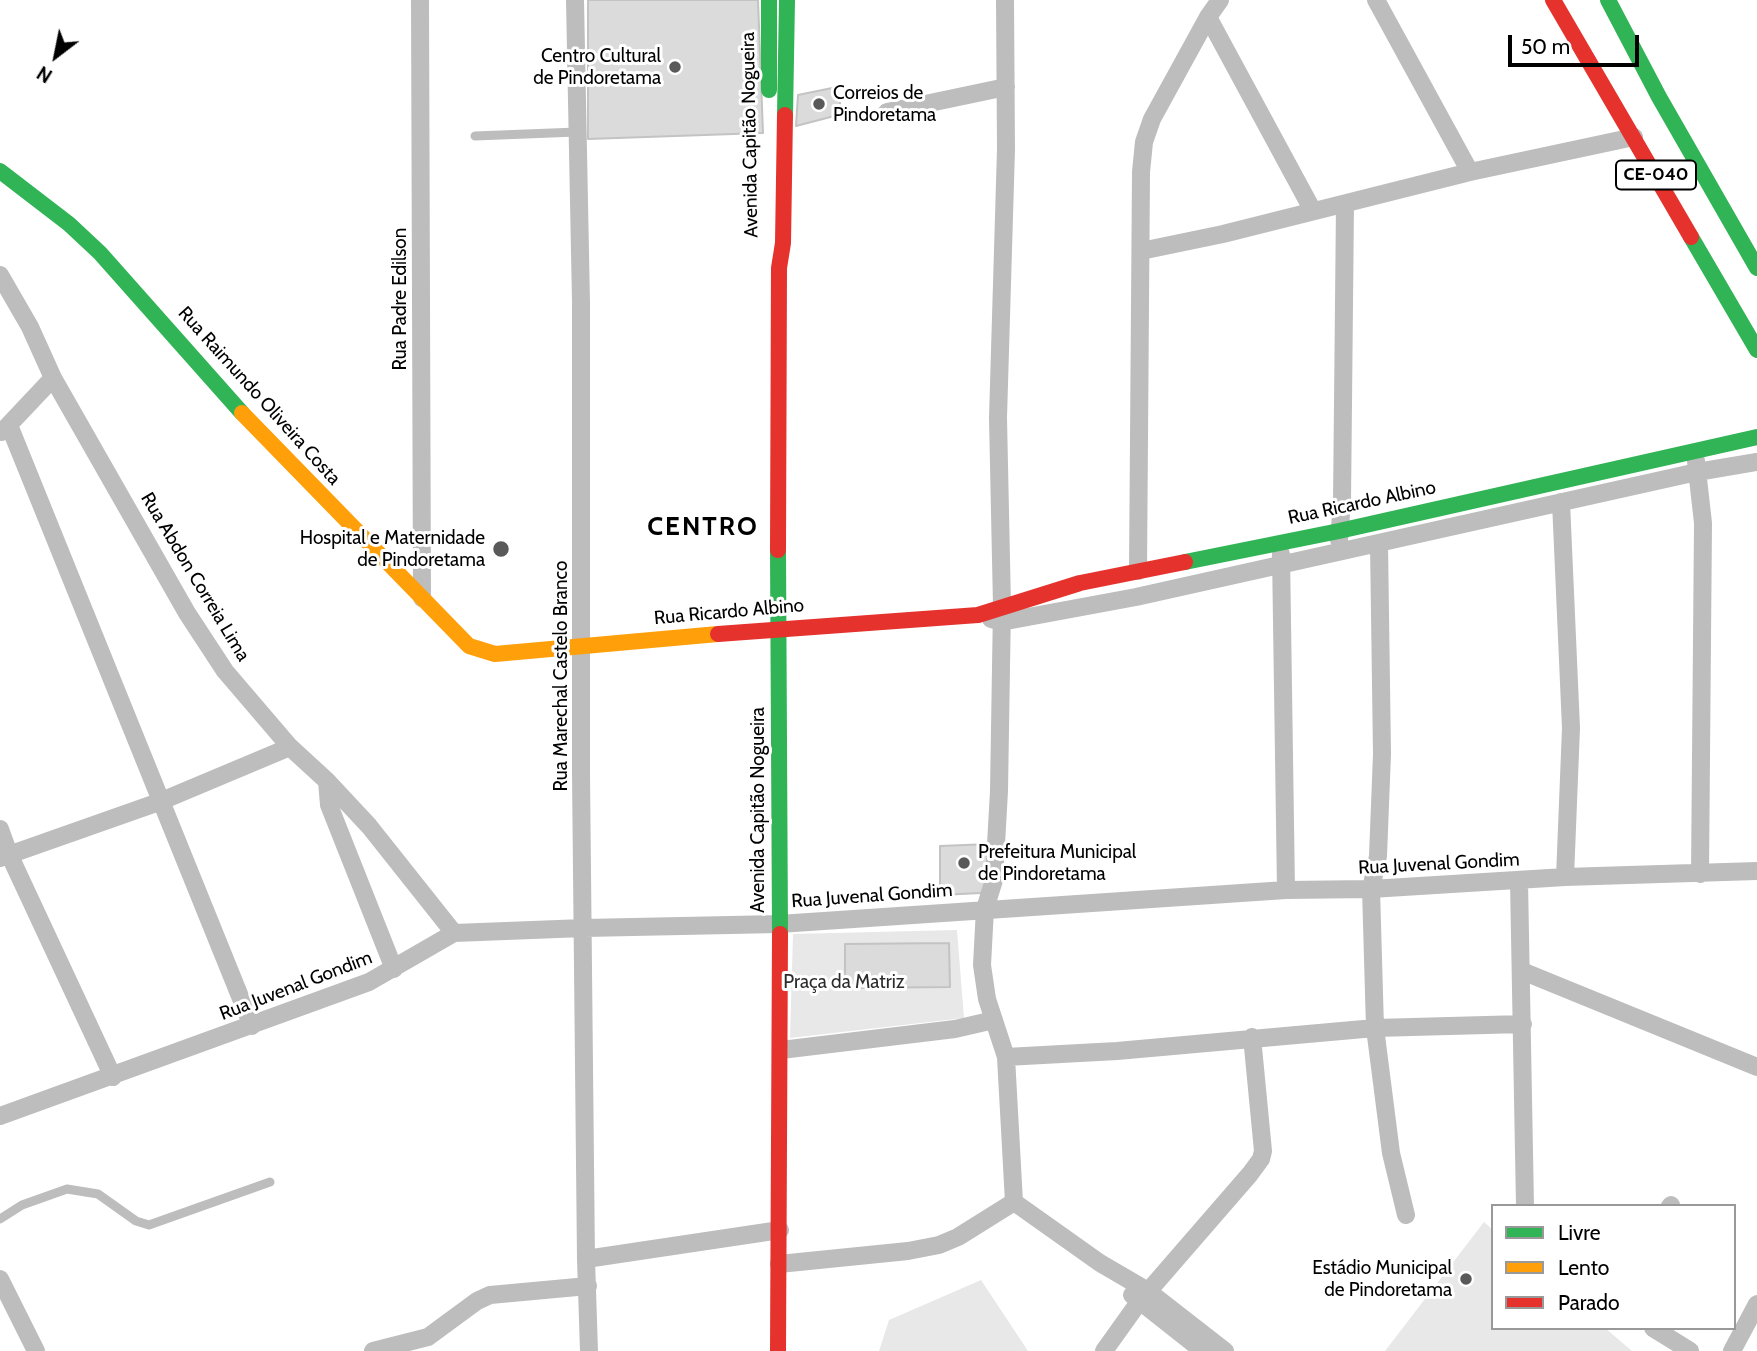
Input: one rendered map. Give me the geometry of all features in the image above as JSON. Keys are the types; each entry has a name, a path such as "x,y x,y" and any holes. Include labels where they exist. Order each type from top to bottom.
{"main road":[{"name":"Avenida Capitão Nogueira","path":"769,0 770,204 772,240 779,268"},
{"name":"Avenida Capitão Nogueira","path":"778,1351 781,1050 779,268 784,229 787,0"},
{"name":"CE-040","path":"1553,0 1757,350"},
{"name":"CE-040","path":"1608,0 1659,97 1757,268"},
{"name":"Rua Raimundo Oliveira Costa","path":"0,171 69,224 100,253 251,425 469,646 484,652"},
{"name":"Rua Ricardo Albino","path":"1002,614 1080,583 1339,531 1757,437"},
{"name":"Rua Ricardo Albino","path":"484,652 518,653 778,629 978,615"}],"street":[{"name":"Rua Padre Edilson","path":"420,0 422,598"},
{"name":"Rua Marechal Castelo Branco","path":"575,0 589,1351"},
{"path":"1005,0 1006,87 998,418 1002,614 999,791 994,880 985,909 982,965 987,999 1006,1057 1014,1202"},
{"path":"1138,571 1141,172 1147,131 1208,17 1220,0"},
{"path":"1376,0 1470,172"},
{"path":"1208,17 1313,211"},
{"path":"887,112 1006,87"},
{"path":"1141,251 1223,234 1470,172 1634,137"},
{"path":"1338,552 1342,502 1345,204"},
{"name":"Rua Abdon Correia Lima","path":"0,275 30,327 53,379 205,642 225,671 290,747 327,781 369,826 454,933"},
{"path":"53,379 4,430 252,1026"},
{"path":"1694,451 1703,523 1700,874"},
{"name":"Rua Ricardo Albino","path":"978,615 1136,597 1757,461"},
{"path":"1561,502 1571,728 1565,877"},
{"path":"1455,505 1461,524"},
{"path":"1280,543 1283,565 1286,890"},
{"path":"1379,543 1382,754 1378,856 1371,889 1375,1028 1391,1153 1406,1215"},
{"path":"4,856 159,802 290,747"},
{"path":"327,781 329,805 394,969"},
{"path":"0,829 4,856 113,1077"},
{"name":"Rua Juvenal Gondim","path":"0,1116 369,982 454,933 779,924 1286,890 1371,889 1565,877 1757,871"},
{"path":"1519,881 1525,1204"},
{"path":"1522,971 1757,1067"},
{"path":"781,1050 955,1029 995,1020"},
{"path":"1006,1057 1116,1051 1375,1028 1523,1024"},
{"path":"1104,1351 1144,1297 1261,1159 1263,1151 1252,1037"},
{"path":"1014,1202 1144,1297 1225,1351"},
{"path":"779,1264 877,1252 908,1251 939,1245 958,1237 1014,1202"},
{"path":"586,1259 779,1230"},
{"path":"0,1279 36,1351"},
{"path":"373,1351 428,1337 477,1301 490,1295 588,1286"},
{"path":"1144,1297 1203,1351"},
{"path":"1732,1351 1757,1304"},
{"path":"1656,1330 1689,1351"}],"lane":[{"path":"475,136 577,132"},
{"path":"0,1219 22,1205 67,1189 98,1195 136,1221 149,1224 270,1182"}],"green space":[{"name":"Praça da Matriz","path":"957,930 964,1018 790,1038 793,934"},
{"name":"Estádio Municipal de Pindoretama","path":"1484,1222 1491,1228 1491,1330 1607,1330 1632,1351 1385,1351"},
{"path":"981,1280 1028,1351 879,1351 889,1320"}],"building":[{"name":"Centro Cultural de Pindoretama","path":"588,0 758,0 763,133 588,139"},
{"name":"Correios de Pindoretama","path":"837,87 842,114 796,126 798,95"},
{"name":"Prefeitura Municipal de Pindoretama","path":"990,844 989,879 981,893 940,895 940,846"},
{"path":"949,943 950,987 845,988 845,944"}],"traffic: fast":[{"path":"769,0 769,90"},
{"path":"785,115 787,0"},
{"path":"1608,0 1659,97 1757,268"},
{"path":"0,171 69,224 100,253 242,413"},
{"path":"1691,237 1757,350"},
{"path":"1185,562 1339,531 1757,437"},
{"path":"778,550 780,934"}],"traffic: slow":[{"path":"242,413 469,646 495,654 718,634"}],"traffic: jam":[{"path":"1553,0 1691,237"},
{"path":"778,550 779,268 783,243 785,115"},
{"path":"718,634 978,615 1080,583 1185,562"},
{"path":"778,1351 780,934"}],"place":[{"name":"Centro Cultural de Pindoretama","path":"675,67"},
{"name":"Correios de Pindoretama","path":"819,104"},
{"name":"Hospital e Maternidade de Pindoretama","path":"501,549"},
{"name":"Prefeitura Municipal de Pindoretama","path":"964,863"},
{"name":"Estádio Municipal de Pindoretama","path":"1466,1279"}],"district":[{"name":"CENTRO","path":"703,527"}]}
